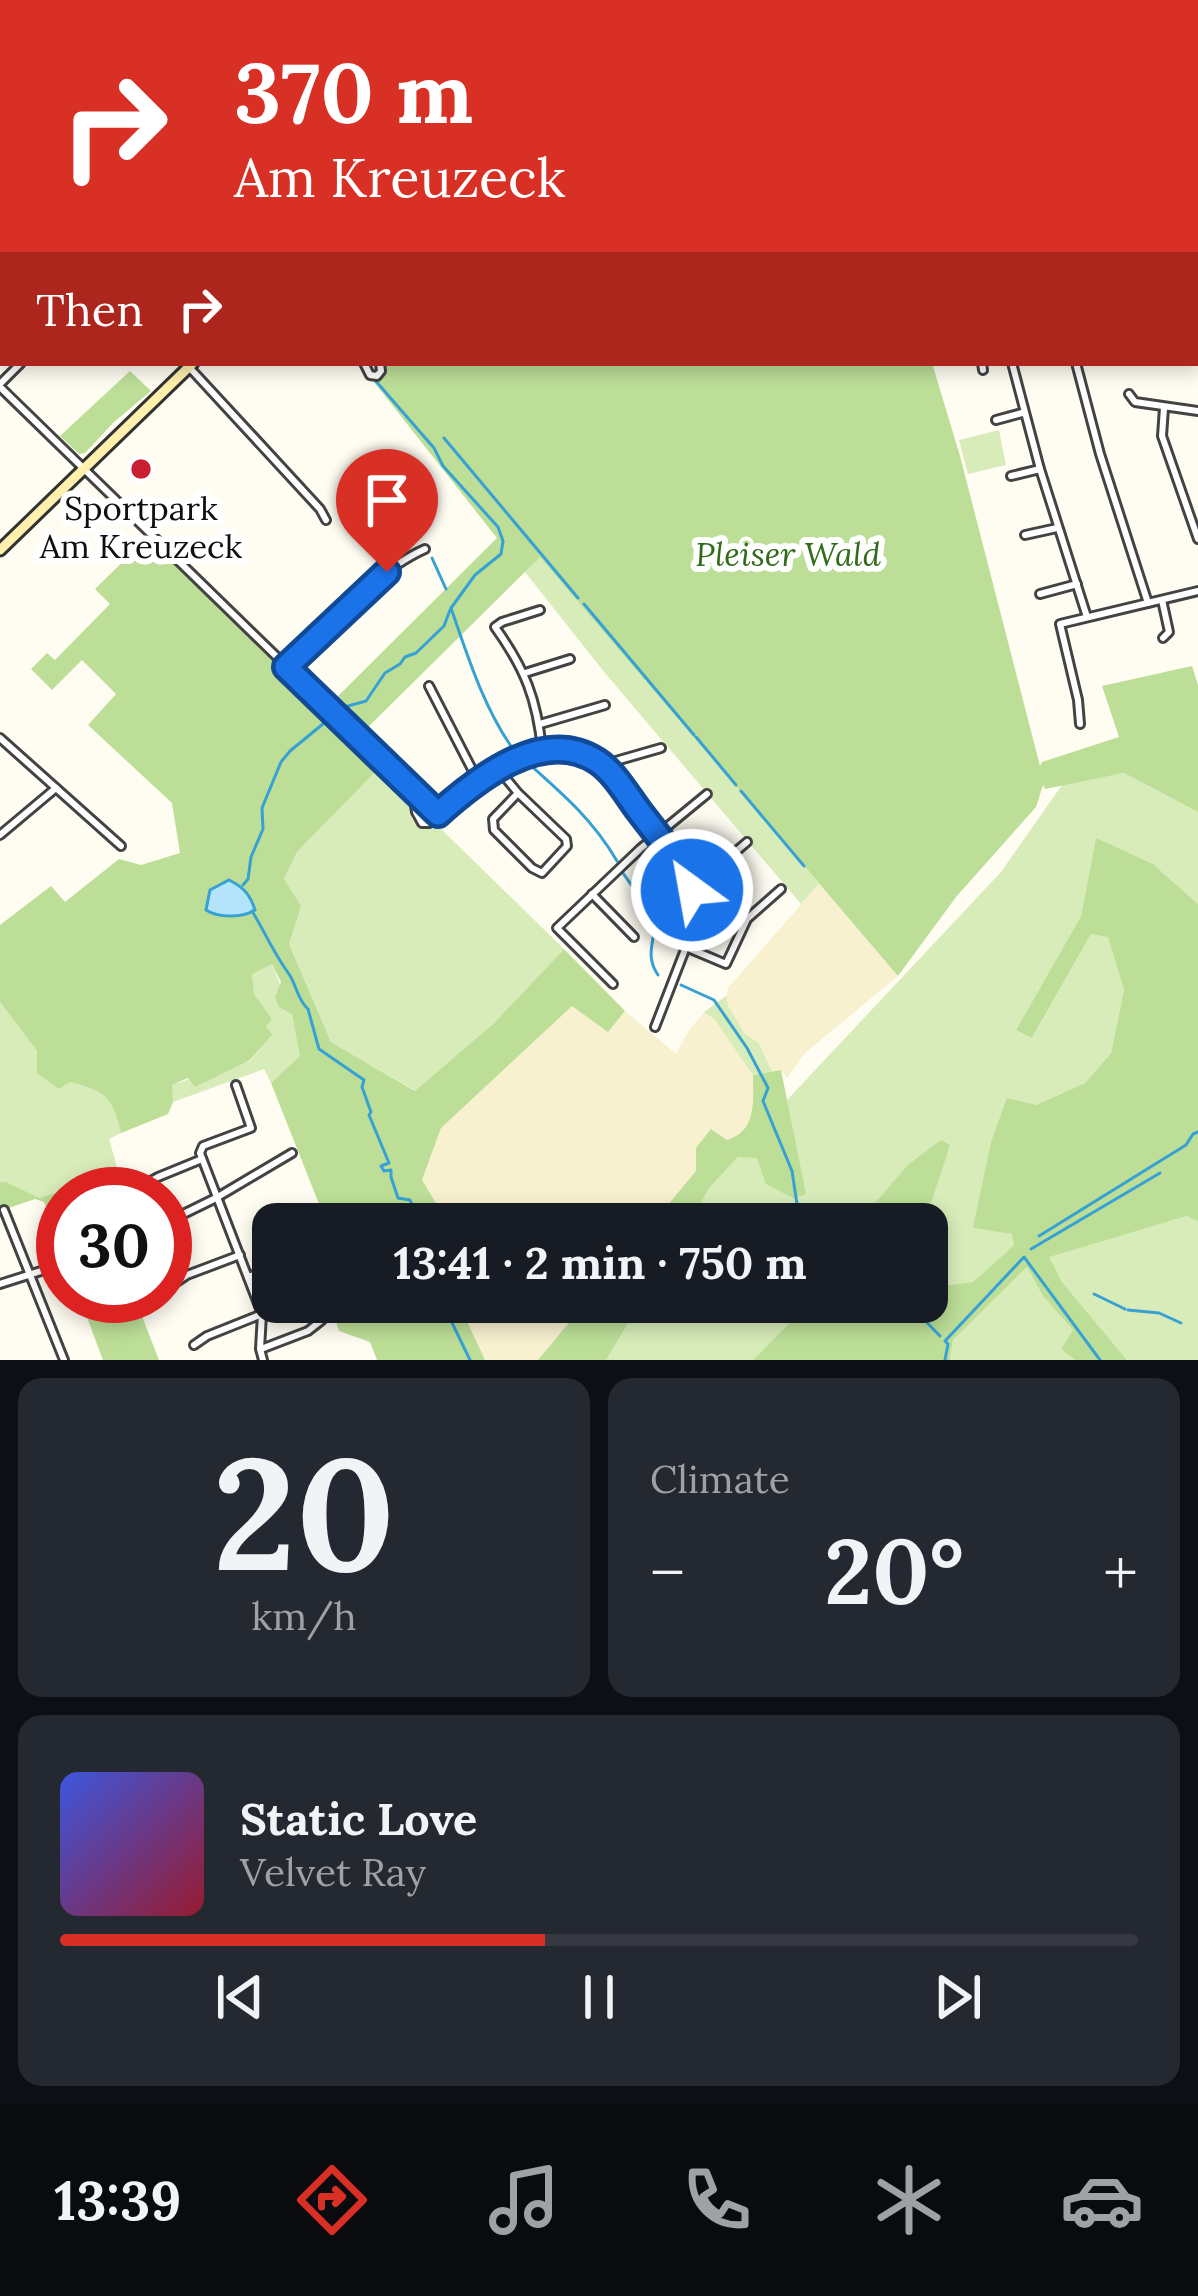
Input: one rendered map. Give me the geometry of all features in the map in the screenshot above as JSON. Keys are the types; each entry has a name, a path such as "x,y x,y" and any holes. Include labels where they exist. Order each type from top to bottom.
{"street":[{"path":"0,550 190,366"},
{"path":"192,366 326,520"},
{"path":"1013,366 1023,413 1088,617"},
{"path":"1077,366 1148,603"},
{"path":"0,386 438,814"},
{"path":"1130,394 1135,402 1198,411"},
{"path":"1164,408 1162,436 1198,539"},
{"path":"996,420 1023,413"},
{"path":"1011,476 1040,469"},
{"path":"1025,535 1058,528"},
{"path":"286,667 370,586 425,549"},
{"path":"1040,594 1077,584"},
{"path":"1080,724 1060,624 1198,591"},
{"path":"1162,600 1169,632 1163,638"},
{"path":"540,610 495,627 525,673 542,750"},
{"path":"525,673 570,658"},
{"path":"429,686 478,781"},
{"path":"539,724 605,705"},
{"path":"0,738 121,847"},
{"path":"602,765 661,748"},
{"path":"419,796 414,800 416,812 422,823 429,823 478,781 542,750 572,751 602,765 658,836 692,890 688,948 656,1027"},
{"path":"499,770 566,838 567,846 542,873 494,830 493,819 518,793"},
{"path":"0,835 56,788"},
{"path":"613,984 557,928 707,794"},
{"path":"692,890 747,842"},
{"path":"688,948 725,964 746,919 781,889"},
{"path":"592,894 634,937"},
{"path":"236,1085 251,1128 203,1146 200,1153 252,1288"},
{"path":"192,1210 292,1153"},
{"path":"184,1167 202,1160"},
{"path":"4,1210 64,1360"},
{"path":"0,1244 14,1239"},
{"path":"192,1273 240,1255"},
{"path":"0,1284 36,1273"},
{"path":"248,1277 252,1276"},
{"path":"194,1345 252,1318"},
{"path":"261,1323 263,1360"},
{"path":"260,1349 318,1323"}],"shaded area":[{"path":"819,884 898,976 805,1053 787,1078 781,1070 772,1072 759,1043 745,1034 727,1006 726,996"},
{"path":"572,1005 608,1032 625,1011 676,1054 704,1012 753,1075 753,1116 739,1137 727,1140 712,1129 697,1171 670,1203 436,1203 422,1180 441,1128"},
{"path":"468,1323 569,1323 538,1360 485,1360"}],"green space":[{"name":"Pleiser Wald","path":"382,366 933,366 1040,766 1119,737 1102,686 1192,666 1198,685 1198,812 1124,773 1045,789 1043,785 1036,807 956,897 898,976 540,557 357,738 382,765 297,852 284,879 301,906 289,944 331,1042 415,1091 493,1024 564,949 625,1011 608,1032 572,1006 441,1128 422,1180 436,1203 319,1203 271,1083 300,1056 292,1014 279,1007 275,997 281,982 272,964 252,974 254,994 272,1019 266,1026 272,1035 250,1060 195,1087 188,1078 172,1085 168,1114 121,1133 106,1097 70,1082 59,1089 37,1073 37,1051 0,1002 0,925 51,886 65,902 119,859 141,865 180,853 172,803 88,725 116,694 82,660 52,690 31,669 47,653 55,660 110,604 95,589 149,536 323,711 497,538 374,382"},
{"path":"130,371 151,391 79,454 60,436"},
{"path":"999,430 1006,465 968,474 959,440"},
{"path":"392,511 413,534 415,545 393,561 367,535"},
{"path":"540,556 819,884 801,904 525,572"},
{"path":"382,765 410,791 412,819 425,828 437,825 564,949 493,1024 416,1091 331,1042 289,944 300,906 284,879 297,852"},
{"path":"1124,773 1198,812 1198,904 1153,864 1096,839 1081,916 1016,1030 1033,1037 1091,934 1108,936 1124,990 1111,1053 1085,1083 1036,1105 974,1228 1013,1234 1014,1245 973,1282 948,1285 948,1203 931,1203 949,1145 881,1203 700,1203 738,1157 757,1157 805,1194 787,1100 1001,872 1062,785"},
{"path":"1096,838 1153,864 1198,904 1198,1221 1187,1216 1049,1257 1062,1282 1127,1360 1075,1360 1061,1349 1073,1330 1043,1296 1027,1267 953,1340 950,1360 753,1360 789,1323 948,1323 948,1285 973,1282 1014,1245 1012,1234 973,1228 991,1142 1007,1098 1036,1105 1085,1083 1111,1053 1124,990 1108,937 1091,934 1032,1038 1016,1030 1081,916"},
{"path":"272,964 292,1014 301,1056 271,1083 264,1069 173,1102 171,1085 250,1061 271,1036 265,1025 272,1019 253,994 252,973"},
{"path":"726,996 745,1034 759,1043 772,1072 753,1075 704,1012"},
{"path":"0,1002 37,1051 70,1082 98,1089 115,1106 121,1133 109,1139 117,1167 36,1167 36,1197 0,1182"},
{"path":"781,1070 806,1194 793,1198 766,1184 757,1158 738,1157 700,1203 669,1203 696,1171 696,1148 711,1129 727,1140 744,1130 751,1114 753,1075"},
{"path":"941,1140 950,1145 931,1203 875,1203 908,1165"},
{"path":"0,1182 36,1199 0,1211"},
{"path":"1188,1216 1198,1221 1198,1360 1127,1360 1062,1282 1048,1256"},
{"path":"1027,1267 1043,1296 1073,1330 1061,1349 1075,1360 950,1360 953,1340"},
{"path":"89,1323 145,1323 159,1360 103,1360"},
{"path":"336,1323 468,1323 485,1360 377,1360 370,1342 339,1331"},
{"path":"569,1323 628,1323 606,1360 538,1360"},
{"path":"628,1323 789,1323 753,1360 606,1360"}],"water":[{"path":"229,880 245,892 255,910 230,916 206,910 210,890"}],"waterway":[{"path":"374,379 498,527 501,554 475,575 451,608 486,702 516,753"},
{"path":"444,438 578,598"},
{"path":"432,558 446,589"},
{"path":"584,604 694,735"},
{"path":"341,708 366,701 385,673 416,653 444,626 450,610"},
{"path":"243,885 263,829 262,808 281,762 329,719"},
{"path":"696,737 736,785"},
{"path":"528,763 588,820 617,861"},
{"path":"741,791 804,866"},
{"path":"623,873 651,916 651,959 658,975"},
{"path":"252,911 308,1009 319,1049 364,1080 369,1115 389,1163 381,1166 391,1170 398,1198 411,1203"},
{"path":"681,985 714,1000 747,1048 768,1088 763,1101 792,1171 797,1203"},
{"path":"1039,1236 1186,1145 1198,1132"},
{"path":"1031,1249 1160,1173"},
{"path":"945,1360 945,1341 1024,1257 1100,1360"},
{"path":"1094,1294 1125,1309"},
{"path":"1128,1310 1159,1313 1181,1323"},
{"path":"452,1323 470,1360"},
{"path":"927,1323 940,1336"}],"place":[{"name":"Sportpark Am Kreuzeck","path":"141,469"}],"route":[{"path":"387,572 286,667 438,814 478,781 542,750 572,751 597,761 658,836 692,890"}]}
